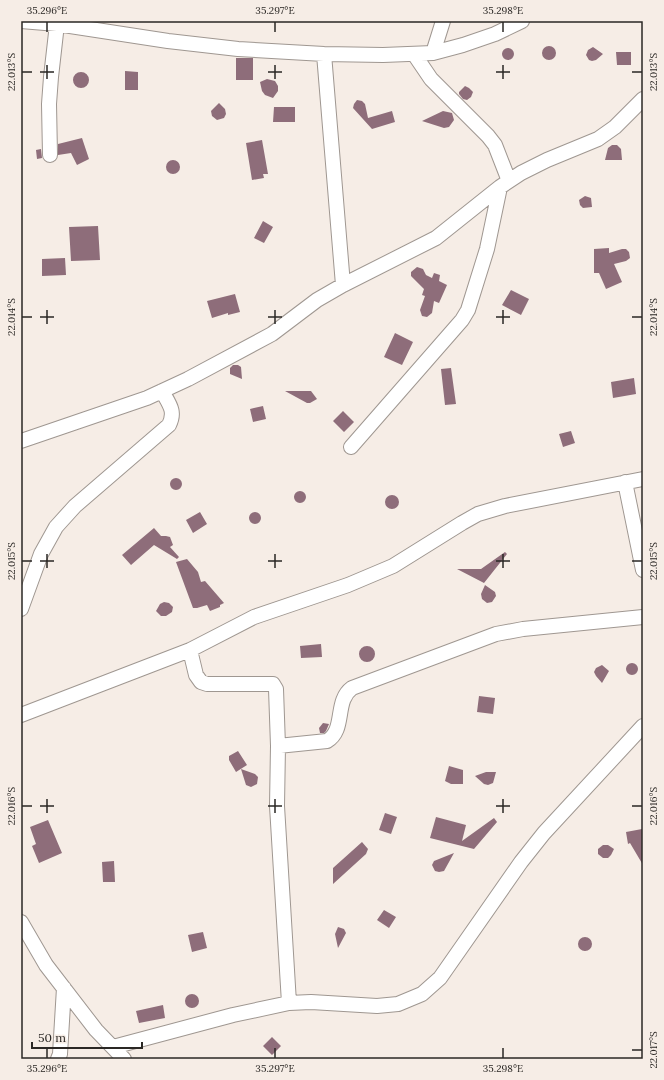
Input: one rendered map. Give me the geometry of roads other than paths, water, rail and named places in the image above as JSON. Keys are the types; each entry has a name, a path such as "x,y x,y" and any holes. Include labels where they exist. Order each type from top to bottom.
{"street":[{"path":"21,21 57,24 168,41 238,49 324,54 383,55 433,53 495,34 522,21"},
{"path":"433,53 443,21"},
{"path":"50,155 50,77 57,24"},
{"path":"324,54 343,285"},
{"path":"351,447 466,315 487,249 505,184 495,145 431,78 414,54"},
{"path":"21,441 147,398 188,379 272,334 317,300 343,285 436,238 521,173 547,160 598,139 615,128 643,99"},
{"path":"21,609 41,554 56,527 75,506 169,425 173,417 172,410 162,391"},
{"path":"21,715 190,650 254,617 348,585 393,566 478,514 505,506 643,479"},
{"path":"625,482 643,570"},
{"path":"278,746 327,741 336,733 344,696 347,691 496,634 523,629 643,617"},
{"path":"190,650 196,675 201,682 207,684 273,684 275,686 278,746 277,806 289,1003"},
{"path":"113,1047 233,1015 289,1003 312,1002 377,1006 398,1004 422,994 440,978 521,862 544,833 643,726"},
{"path":"21,922 46,965 96,1030 124,1059"},
{"path":"60,1057 64,988"}]}
